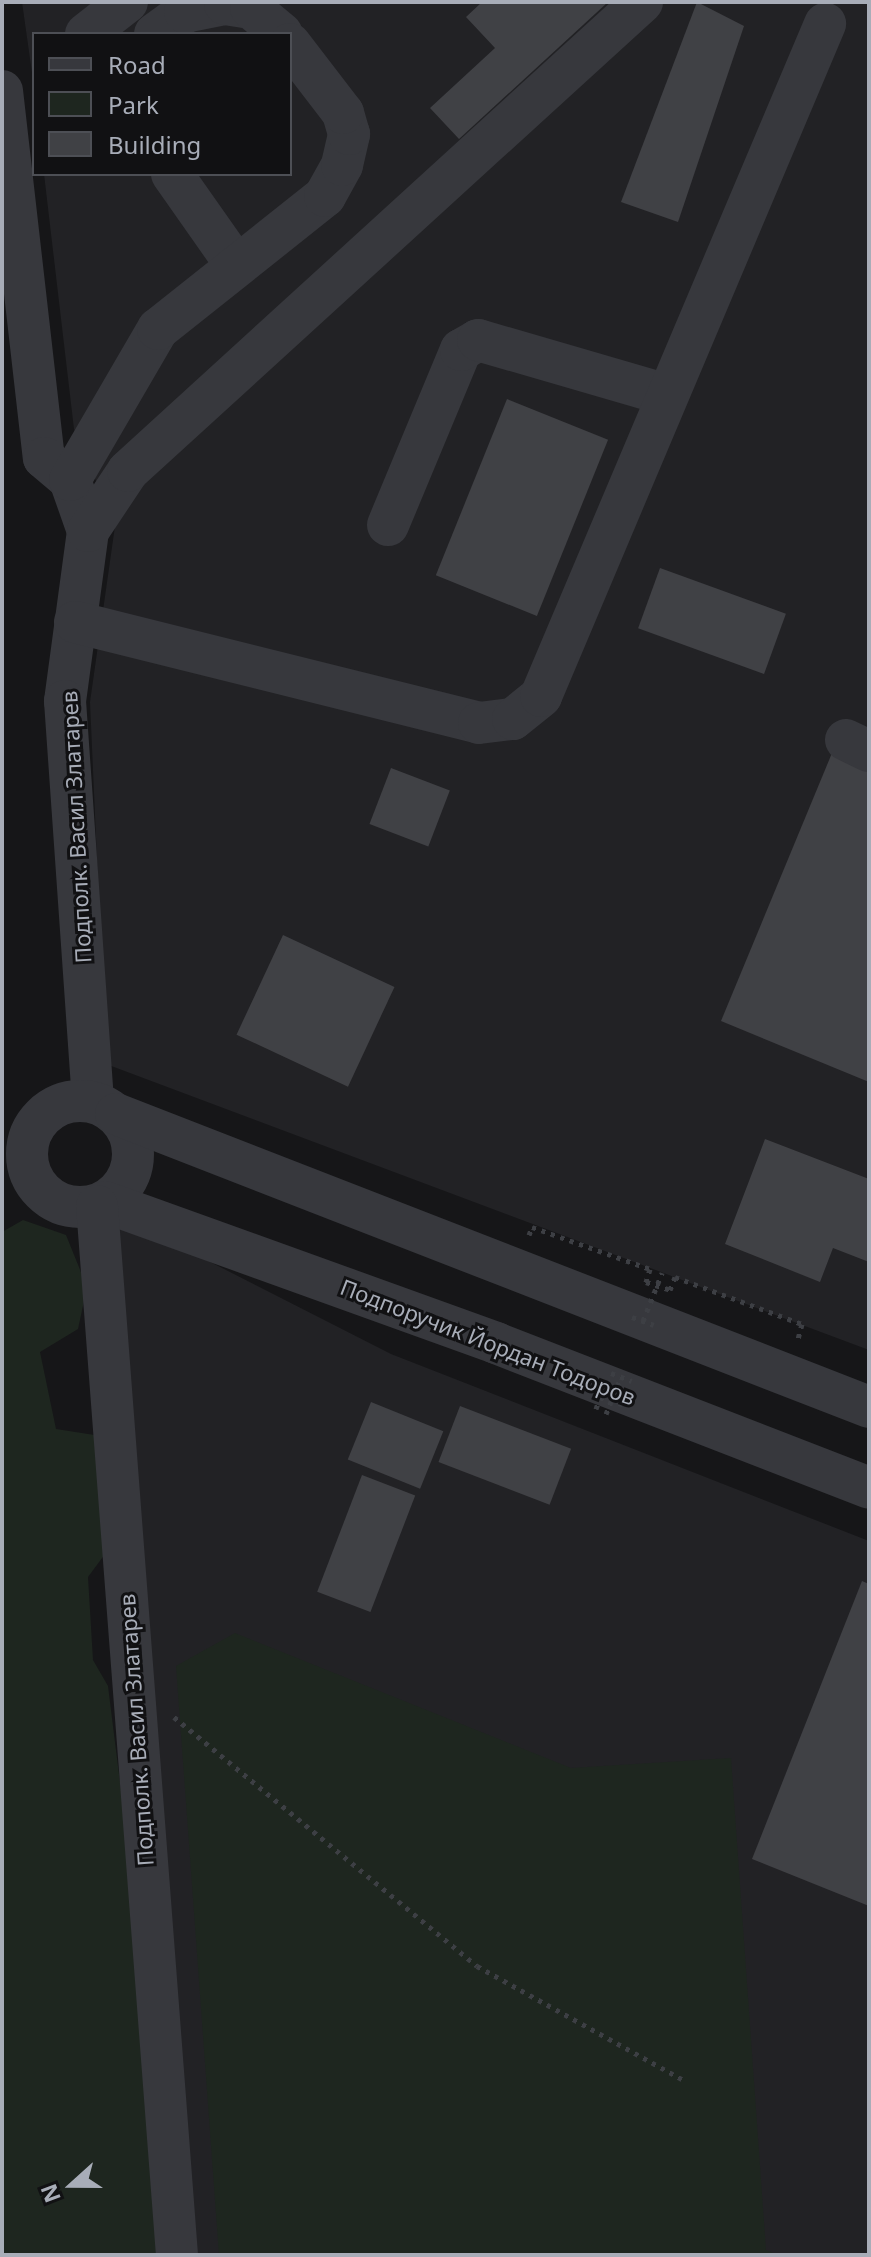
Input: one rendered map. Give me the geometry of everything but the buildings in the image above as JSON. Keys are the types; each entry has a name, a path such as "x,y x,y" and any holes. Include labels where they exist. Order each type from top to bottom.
{"street":[{"path":"89,32 127,2"},
{"path":"88,531 128,471 642,2"},
{"path":"158,32 185,12 225,4 251,8 280,32"},
{"path":"75,622 479,723 513,719 541,696 664,394 825,24"},
{"path":"70,480 158,329 325,196 342,165 349,134 343,113 292,47"},
{"path":"3,98 32,76"},
{"name":"Подполк. Васил Златарев","path":"2,91 44,458 70,480 88,531 65,701 104,1108"},
{"path":"173,176 236,265"},
{"path":"388,525 461,350 478,340 664,394"},
{"path":"104,1108 133,1144 134,1161 124,1185 101,1204 56,1202 16,1179 29,1140 46,1114 73,1101 104,1108 869,1407"},
{"name":"Подполк. Васил Златарев","path":"101,1204 131,1678 177,2255"},
{"name":"Подпоручик Йордан Тодоров","path":"101,1204 496,1343 869,1488"}],"path":[{"path":"532,1227 650,1269 646,1282 657,1286 670,1290 675,1277 802,1324"},
{"path":"643,1321 662,1273"},
{"path":"632,1317 654,1325"},
{"path":"611,1373 632,1381"},
{"path":"606,1414 621,1377"},
{"path":"596,1409 600,1397 624,1405"},
{"path":"131,1678 332,1853 477,1966 682,2079"}],"shaded area":[{"path":"22,2 869,2 869,1350 106,1064 90,702 115,526 74,429 44,176 292,176 292,32 32,32 32,73"},
{"path":"116,1214 391,1354 869,1541 869,2255 186,2255"}],"green space":[{"path":"23,1220 66,1235 87,1287 78,1329 40,1352 56,1429 101,1436 105,1554 88,1577 93,1660 108,1686 147,1999 168,2255 2,2255 2,1232"},
{"path":"235,1633 571,1768 731,1758 766,2250 778,2255 219,2255 176,1666"}]}
